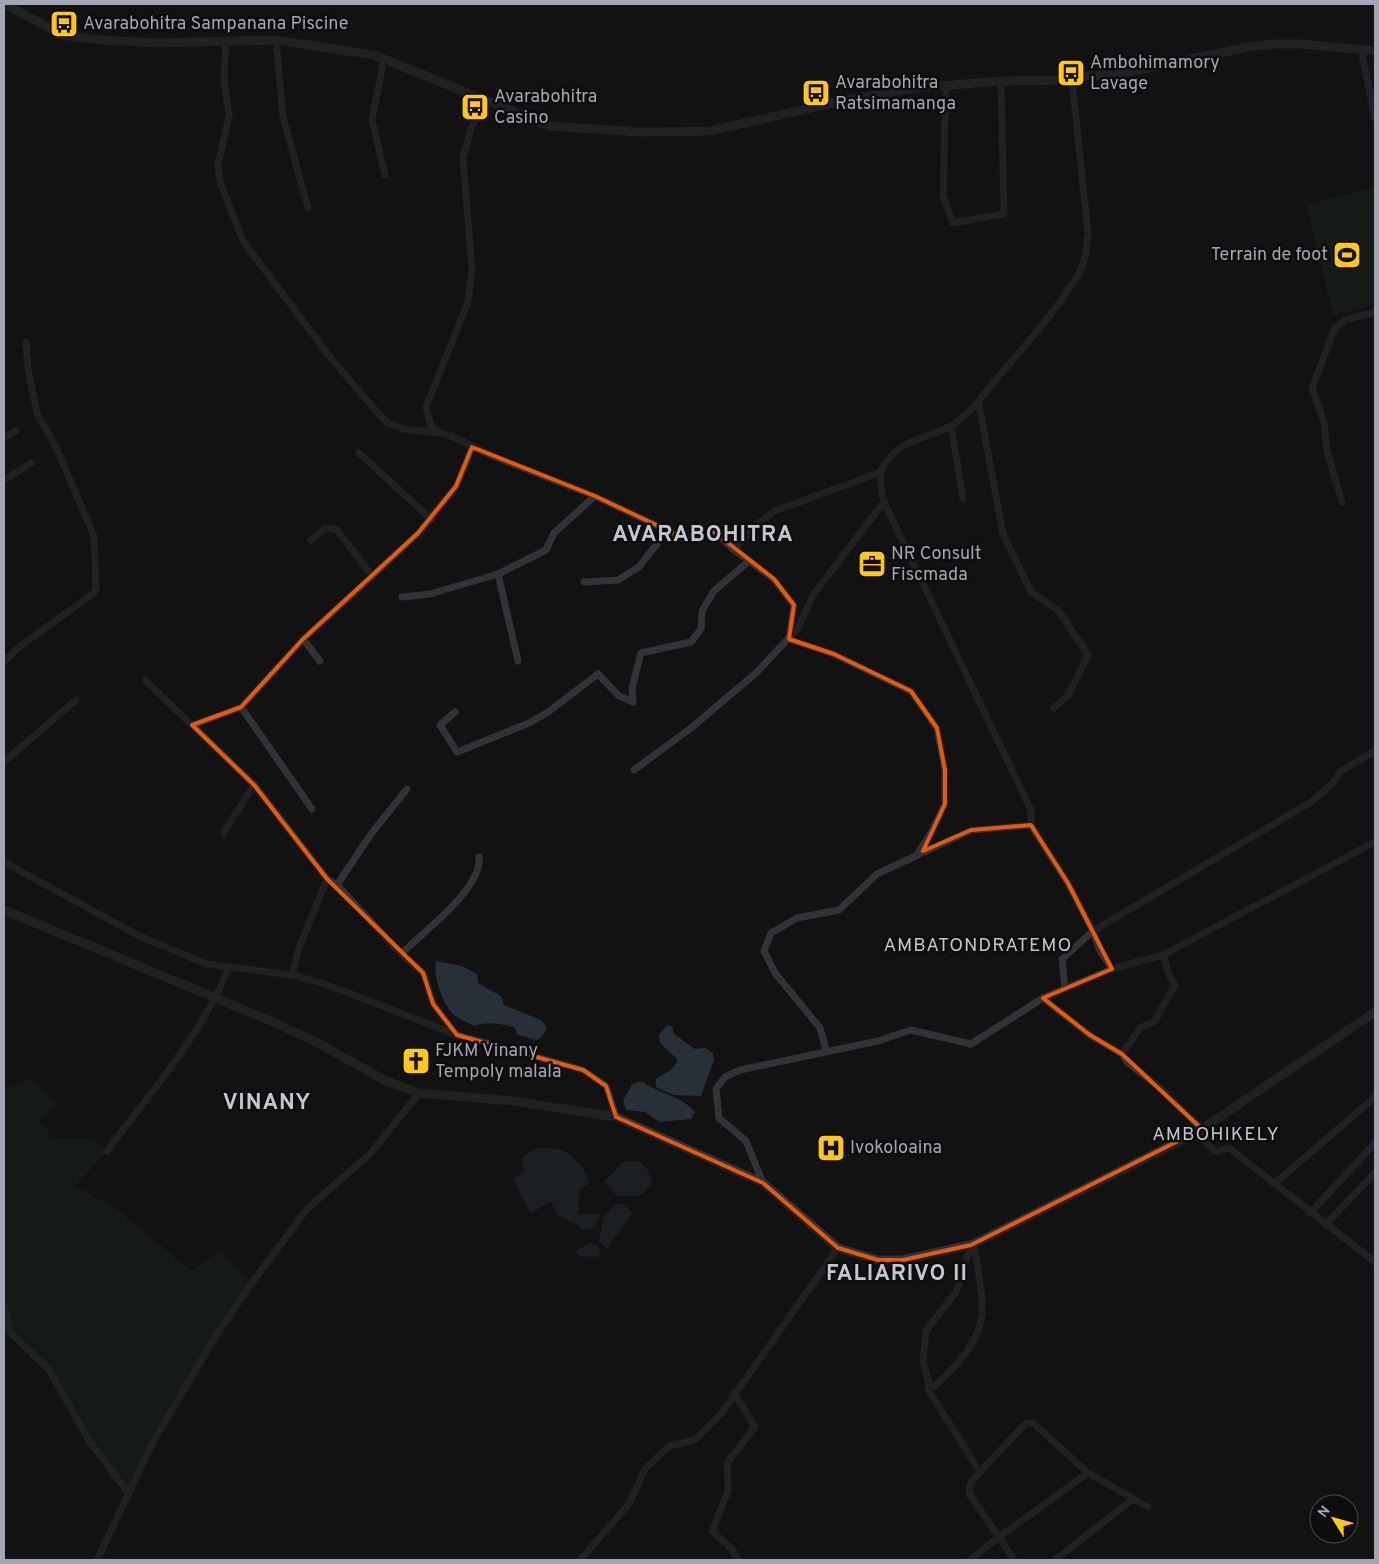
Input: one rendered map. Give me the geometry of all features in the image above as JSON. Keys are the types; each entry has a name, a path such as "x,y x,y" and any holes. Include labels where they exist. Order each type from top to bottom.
{"street":[{"path":"4,4 63,34 101,40 156,44 226,40 303,42 384,59 549,126 639,132 710,131 846,100 946,85 1001,81 1072,80 1084,76 1114,75 1248,47 1275,44 1301,44 1375,52"},
{"path":"226,40 224,81 229,115 218,166 220,182 243,241 330,357 377,412 388,423 403,429 451,436 472,447 595,496 686,540 699,533 713,531 734,550 774,579 794,605 789,638"},
{"path":"276,40 283,117 308,208"},
{"path":"1361,49 1375,118"},
{"path":"384,59 372,119 385,175"},
{"path":"734,550 756,525 775,511 881,472 897,449 924,435 951,426 979,404 989,388 1041,329 1082,267 1088,233 1072,80"},
{"path":"946,85 943,196 954,223 1004,214 1001,81"},
{"path":"440,433 431,426 426,407 468,302 472,270 463,158 472,125 489,103"},
{"path":"1342,502 1327,451 1324,423 1312,388 1335,328 1344,320 1375,312"},
{"path":"4,662 19,647 96,590 94,536 56,447 37,414 28,369 26,342"},
{"path":"979,404 1003,534 1032,592 1058,610 1088,655 1069,694 1054,708"},
{"path":"951,426 963,499"},
{"path":"4,438 16,432"},
{"path":"192,725 241,707 303,638 372,576 431,519 456,486 472,447"},
{"path":"359,453 431,519"},
{"path":"4,480 31,462"},
{"path":"881,472 884,502 1031,810 1031,825 1068,883 1093,931 1099,949 1112,969"},
{"path":"402,597 430,594 498,574 546,550 554,533 595,496"},
{"path":"634,770 691,728 756,673 789,638 798,628 813,595 884,502"},
{"path":"311,540 326,528 337,530 372,576"},
{"path":"584,582 618,580 632,572 639,567 667,531"},
{"path":"455,712 440,725 457,752 529,723 548,712 598,674 619,696 633,702 632,688 641,653 691,642 702,629 702,611 714,591 749,561"},
{"path":"498,574 518,661"},
{"path":"303,638 320,661"},
{"path":"789,638 834,654 911,691 937,728 945,770 945,804 931,834 918,853"},
{"path":"145,680 254,785 327,879 337,885 401,954 423,973 433,1004 457,1035"},
{"path":"4,762 76,700"},
{"path":"241,707 312,808"},
{"path":"1065,989 1062,959 1093,931 1311,802 1332,784 1341,771 1375,751"},
{"path":"224,832 254,785"},
{"path":"337,885 371,834 407,789"},
{"path":"826,1050 820,1028 775,973 764,951 771,933 797,918 839,910 877,874 918,853 971,830 1031,825"},
{"path":"763,1183 746,1141 719,1118 716,1089 725,1077 740,1070 826,1050 878,1041 911,1030 970,1044 1043,998 1112,969 1163,955 1375,842"},
{"path":"401,954 466,891 478,871 479,857"},
{"path":"4,862 139,936 208,964 292,976 328,985 457,1035 582,1070 606,1086 616,1117"},
{"path":"292,976 298,948 327,879"},
{"path":"4,910 217,997 316,1042 386,1081 419,1093 513,1101 616,1117 763,1183 838,1248 878,1260 903,1260 973,1245 1199,1131 1374,1011"},
{"path":"1122,1054 1140,1028 1154,1022 1175,985 1169,975 1163,955"},
{"path":"107,1151 176,1058 217,997 229,967"},
{"path":"1043,998 1090,1035 1122,1054 1127,1062 1159,1087 1216,1152 1229,1148 1375,1262"},
{"path":"97,1560 153,1442 215,1338 251,1284 307,1209 372,1153 419,1093"},
{"path":"1274,1184 1375,1097"},
{"path":"1310,1213 1375,1143"},
{"path":"1325,1224 1375,1173"},
{"path":"928,1391 959,1364 981,1324 981,1306 973,1245"},
{"path":"973,1245 956,1292 926,1331 923,1362 929,1384 928,1391 980,1472"},
{"path":"580,1560 629,1504 645,1469 669,1446 695,1440 721,1414 838,1248"},
{"path":"4,1306 10,1332 49,1370 90,1442 129,1494"},
{"path":"734,1393 755,1427 728,1463 728,1492 712,1531 732,1550 738,1560"},
{"path":"1014,1560 970,1495 968,1489 971,1481 1028,1422 1033,1423 1048,1435 1088,1473 1148,1508"},
{"path":"970,1560 1088,1473"},
{"path":"1055,1560 1133,1499"}],"highlighted area":[{"path":"472,447 595,496 686,539 713,531 774,579 794,605 789,639 834,654 911,691 937,728 945,770 945,804 923,851 971,830 1031,825 1068,883 1112,969 1043,998 1090,1035 1122,1054 1202,1129 971,1245 903,1260 878,1260 838,1248 763,1183 616,1117 606,1086 583,1070 457,1035 433,1004 423,973 327,879 254,785 192,725 241,707 303,639 418,533 456,486"}],"shaded area":[{"name":"Terrain de foot","path":"1375,187 1375,305 1333,315 1306,205"},
{"path":"436,961 462,966 477,974 478,983 501,996 504,1005 541,1020 547,1028 542,1037 537,1040 518,1035 514,1027 499,1024 489,1023 474,1026 455,1016 445,1003 439,989 435,967"},
{"path":"667,1025 672,1026 674,1034 695,1049 705,1048 713,1053 714,1060 701,1096 674,1095 656,1087 656,1079 672,1069 678,1060 660,1043 659,1035"},
{"path":"32,1078 57,1104 39,1120 52,1138 92,1138 107,1151 75,1186 119,1211 191,1271 221,1251 251,1284 153,1442 129,1494 90,1442 49,1370 10,1332 4,1337 4,1089"},
{"path":"642,1081 689,1106 695,1112 691,1119 659,1122 645,1112 626,1110 623,1101 632,1084"},
{"path":"537,1148 563,1151 582,1167 589,1183 579,1191 578,1214 600,1214 595,1228 582,1230 576,1222 573,1223 557,1215 551,1201 531,1213 513,1179 524,1171 522,1157"},
{"path":"623,1162 640,1162 647,1169 652,1181 642,1194 638,1196 617,1196 605,1181"},
{"path":"616,1204 626,1205 632,1213 607,1249 599,1241 604,1216"},
{"path":"590,1243 598,1246 600,1254 596,1257 579,1256 576,1251"}],"place":[{"name":"Avarabohitra Sampanana Piscine","path":"64,24"},
{"name":"Ambohimamory Lavage","path":"1071,73"},
{"name":"Avarabohitra Ratsimamanga","path":"816,93"},
{"name":"Avarabohitra Casino","path":"475,107"},
{"name":"Terrain de foot","path":"1347,255"},
{"name":"NR Consult Fiscmada","path":"872,564"},
{"name":"FJKM Vinany Tempoly malala","path":"416,1061"},
{"name":"Ivokoloaina","path":"831,1148"}],"district":[{"name":"AVARABOHITRA","path":"703,535"},
{"name":"AMBATONDRATEMO","path":"978,946"},
{"name":"VINANY","path":"267,1103"},
{"name":"AMBOHIKELY","path":"1216,1135"},
{"name":"FALIARIVO II","path":"897,1274"}]}
